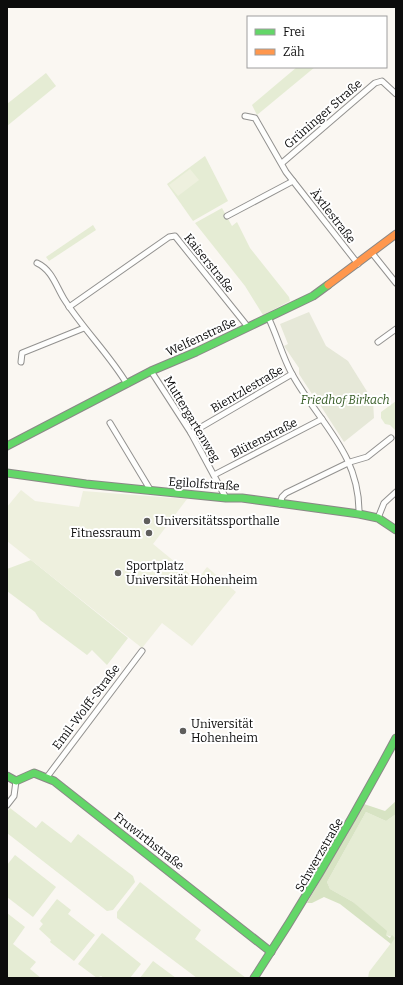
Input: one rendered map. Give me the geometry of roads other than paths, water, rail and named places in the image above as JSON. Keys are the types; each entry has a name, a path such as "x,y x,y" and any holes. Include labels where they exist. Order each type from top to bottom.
{"street":[{"name":"Grüninger Straße","path":"282,163 375,83 382,81 396,94"},
{"name":"Äxtlestraße","path":"245,116 255,118 293,181 358,264"},
{"path":"228,216 293,181"},
{"name":"Welfenstraße","path":"7,446 151,371 313,296 358,264 396,234"},
{"name":"Kaiserstraße","path":"69,306 168,237 174,236 248,327"},
{"path":"372,253 396,283"},
{"path":"37,263 44,266 84,328 127,384"},
{"path":"268,317 292,374 350,462 359,503 359,514"},
{"path":"20,362 22,353 84,328"},
{"path":"378,342 396,329"},
{"name":"Muttergartenweg","path":"151,371 191,433 226,498"},
{"name":"Bientzlestraße","path":"191,433 292,374"},
{"name":"Blütenstraße","path":"214,475 322,419"},
{"path":"110,423 151,491"},
{"path":"280,504 282,497 286,493 350,462 367,457 391,438"},
{"name":"Egilolfstraße","path":"7,473 151,491 226,498 242,498 359,514 378,518 396,530"},
{"path":"378,518 384,503 396,492"},
{"name":"Emil-Wolff-Straße","path":"47,777 142,651"},
{"name":"Schwerzstraße","path":"254,978 275,948 327,864 396,738"},
{"path":"16,781 34,773 47,777"},
{"path":"7,776 16,781"},
{"name":"Fruwirthstraße","path":"47,777 268,948 271,952"},
{"path":"7,805 14,796 16,781"}],"place":[{"name":"Universitätssporthalle","path":"147,521"},
{"name":"Fitnessraum","path":"149,533"},
{"name":"Sportplatz Universität Hohenheim","path":"118,573"},
{"name":"Universität Hohenheim","path":"183,731"}],"park label":[{"name":"Friedhof Birkach","path":"345,400"}]}
